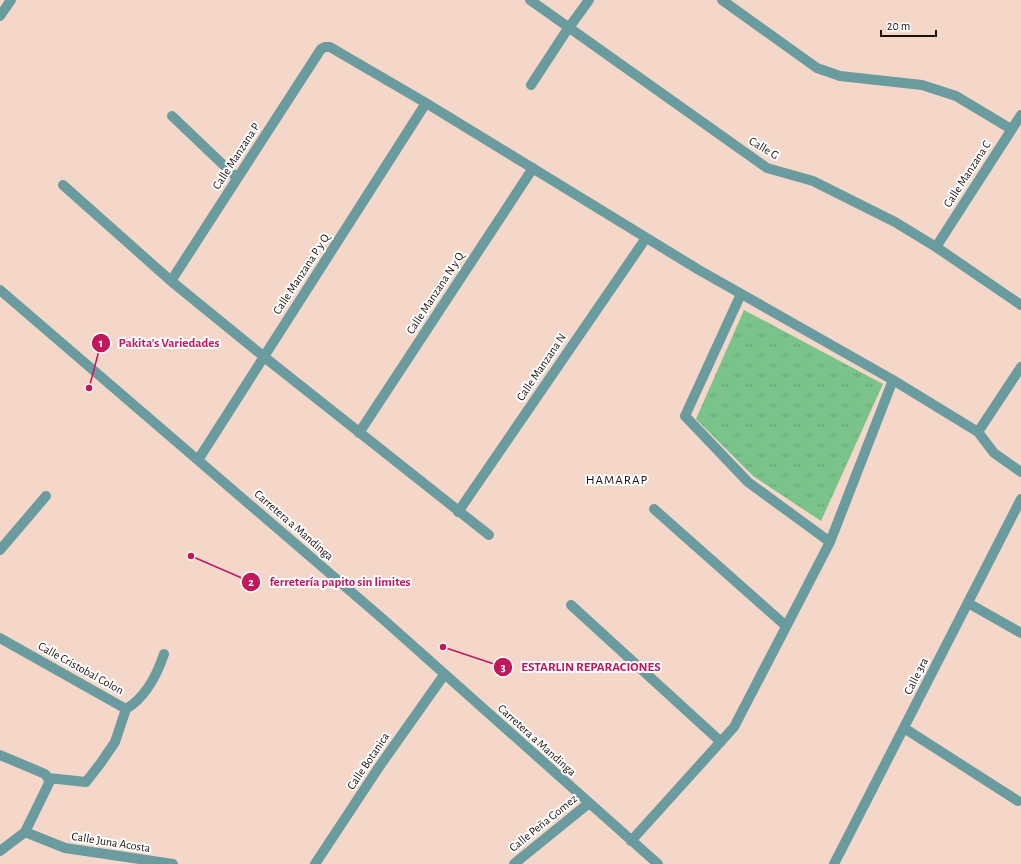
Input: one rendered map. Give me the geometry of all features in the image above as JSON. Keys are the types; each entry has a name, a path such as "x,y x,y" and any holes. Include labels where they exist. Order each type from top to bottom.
{"street":[{"path":"0,16 11,0"},
{"name":"Calle G","path":"530,0 767,168 813,182 895,222 936,247 1021,305"},
{"path":"531,85 589,0"},
{"path":"722,0 817,68 840,76 922,85 956,96 1011,129"},
{"name":"Calle Manzana P","path":"171,281 321,50 325,47 330,47 426,104"},
{"path":"426,104 646,238 741,294 893,380 978,432 994,453 1021,472"},
{"name":"Calle Manzana P y Q","path":"198,460 263,356 426,104"},
{"name":"Calle Manzana C","path":"936,247 1021,115"},
{"path":"172,116 237,178"},
{"name":"Calle Manzana N y Q","path":"359,433 533,168"},
{"path":"63,185 171,281 359,433 489,535"},
{"name":"Calle Manzana N","path":"458,512 646,238"},
{"name":"Carretera a Mandinga","path":"0,290 384,620 658,864"},
{"path":"741,294 685,416 748,482 830,542"},
{"path":"978,432 1021,367"},
{"path":"631,841 734,727 830,542 893,380"},
{"path":"0,550 46,496"},
{"name":"Calle 3ra","path":"834,864 1021,499"},
{"path":"654,509 786,626"},
{"path":"968,603 1021,633"},
{"path":"571,605 721,742"},
{"name":"Calle Cristobal Colon","path":"0,638 126,709 115,742 86,782 48,778"},
{"path":"126,709 134,704 150,684 157,673 164,654"},
{"name":"Calle Botanica","path":"315,864 379,767 444,675"},
{"path":"904,728 1018,801"},
{"path":"0,755 45,774 49,783 25,832 0,851"},
{"name":"Calle Peña Gomez","path":"514,864 589,803"},
{"name":"Calle Juna Acosta","path":"25,832 65,848 173,864"}],"green space":[{"path":"744,310 883,384 821,521 753,476 696,419"}],"place":[{"name":"Pakita's Variedades","path":"89,388"},
{"name":"ferretería papito sin limites","path":"191,556"},
{"name":"ESTARLIN REPARACIONES","path":"443,647"}],"district":[{"name":"HAMARAP","path":"617,479"}]}
